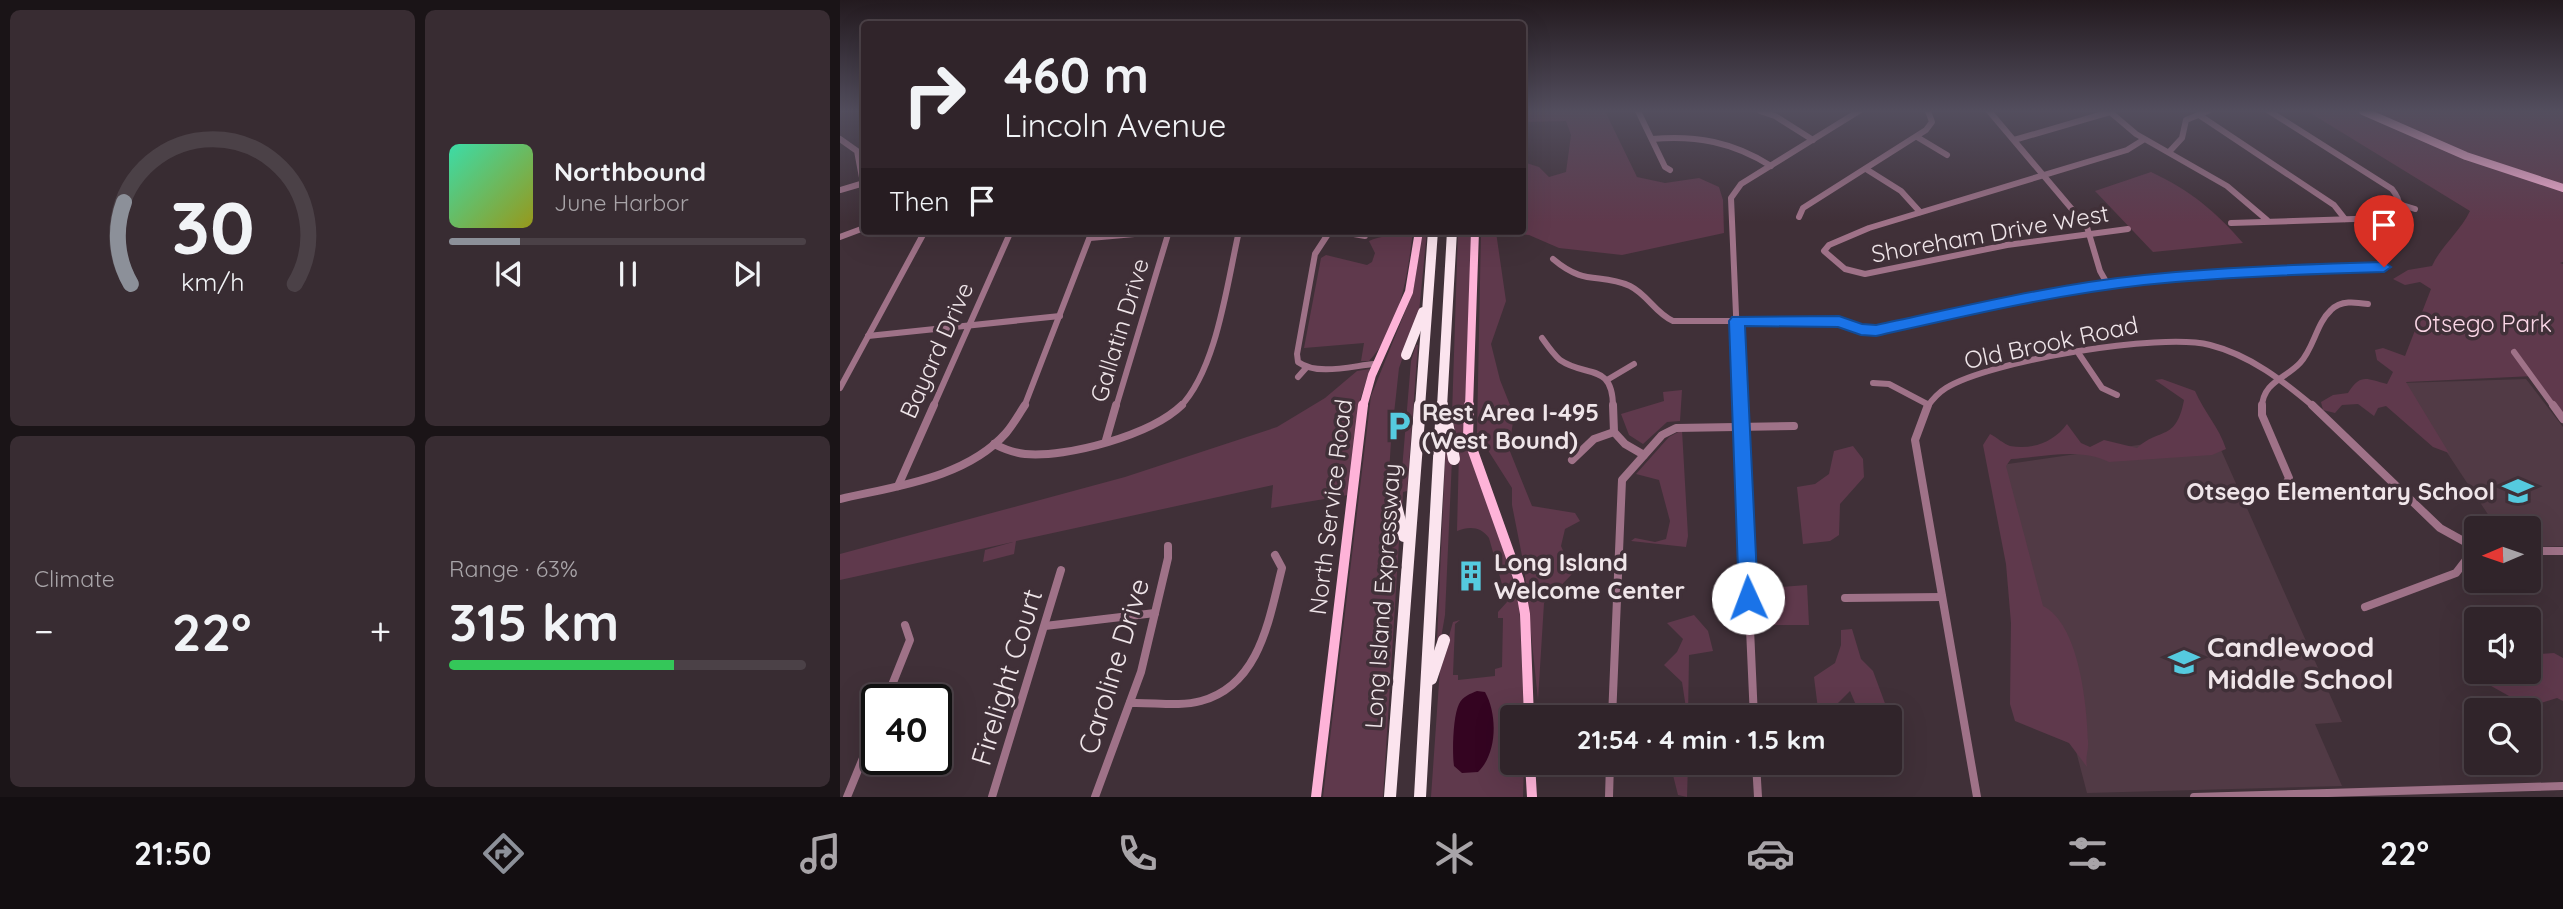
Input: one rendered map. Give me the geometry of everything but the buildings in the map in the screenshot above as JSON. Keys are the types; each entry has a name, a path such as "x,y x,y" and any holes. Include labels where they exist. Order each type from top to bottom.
{"highway":[{"name":"Long Island Expressway","path":"1390,797 1433,235"},
{"name":"Long Island Expressway","path":"1419,797 1452,235"},
{"path":"1406,355 1422,318 1429,286"},
{"path":"1443,386 1454,459"},
{"path":"1394,499 1404,526 1406,568"},
{"path":"1421,765 1430,721 1432,673 1444,640"}],"main road":[{"path":"2448,148 2563,188"},
{"name":"North Service Road","path":"1316,797 1364,401 1374,364 1406,299 1414,274 1419,235"},
{"path":"1475,235 1468,437 1518,580 1525,614 1528,705"},
{"path":"1531,775 1532,797"}],"street":[{"path":"854,148 861,169"},
{"path":"1656,148 1665,167 1670,170"},
{"path":"1740,148 1771,166"},
{"path":"1753,705 1731,198 1741,184 1800,148"},
{"path":"1799,217 1803,208 1899,148"},
{"path":"1936,148 1947,155"},
{"path":"2021,148 2090,235 2100,271 2108,285"},
{"path":"1866,169 1901,191 1920,212 2130,148"},
{"path":"2163,148 2244,199 2267,220"},
{"path":"2249,148 2334,205 2346,219"},
{"path":"2328,148 2392,189 2402,205 2415,208"},
{"path":"840,190 861,184"},
{"path":"2231,223 2393,216 2402,205"},
{"name":"Shoreham Drive West","path":"1920,212 1853,234 1829,245 1824,251 1845,269 1865,274 2007,245 2128,229"},
{"path":"840,237 861,229"},
{"path":"840,388 923,235"},
{"name":"Bayard Drive","path":"898,486 1009,235"},
{"path":"840,499 939,475 995,444 1015,422 1028,401 1091,235"},
{"name":"Gallatin Drive","path":"1106,440 1168,235"},
{"path":"995,444 1028,454 1106,440 1139,431 1167,418 1190,398 1201,383 1207,368 1238,235"},
{"path":"1327,235 1315,254 1297,354 1298,362 1306,368 1329,369 1374,364"},
{"path":"1359,235 1364,236"},
{"path":"1553,259 1575,277 1638,290 1655,313 1672,321 1839,321 1861,329 1876,330 2031,296 2108,285 2198,274 2384,267"},
{"path":"2284,488 2289,478 2266,427 2261,406 2266,388 2303,359 2321,320 2328,313 2342,303 2353,301 2368,304"},
{"path":"868,336 1060,316"},
{"path":"1542,338 1562,361 1597,372 1607,380 1613,400 1614,432 1625,444 1644,455"},
{"name":"Old Brook Road","path":"1927,404 1962,379 2151,340 2190,341 2231,352 2278,378 2370,459 2439,527 2464,542"},
{"path":"2514,352 2563,419"},
{"path":"2079,354 2102,388 2117,395"},
{"path":"1607,380 1634,364"},
{"path":"1298,377 1306,368"},
{"path":"1874,383 1889,384 1927,404 1915,440 1977,797"},
{"path":"1613,705 1622,480 1662,435 1676,428 1794,426"},
{"path":"1572,460 1594,439 1614,432"},
{"name":"Caroline Drive","path":"1095,797 1141,672 1168,558 1168,546"},
{"path":"2541,551 2563,551"},
{"path":"1129,703 1205,699 1230,689 1242,677 1254,663 1282,568 1275,555"},
{"path":"2365,607 2456,573 2464,563"},
{"name":"Firelight Court","path":"992,797 1062,570"},
{"path":"1845,598 1942,597"},
{"path":"1045,626 1155,613"},
{"path":"892,684 910,640 905,625"},
{"path":"847,797 861,763"},
{"path":"1609,797 1610,775"},
{"path":"1757,775 1758,797"},
{"path":"2194,797 2563,786"}],"shaded area":[{"name":"Otsego Elementary School","path":"2526,379 2563,427 2563,546 2541,547 2541,516 2489,516 2401,383"},
{"name":"Candlewood Middle School","path":"2214,434 2342,722 2315,724 2342,786 2087,793 2001,465"},
{"path":"1477,691 1485,692 1489,701 1494,723 1492,745 1478,772 1462,773 1454,766 1455,717 1463,699"}],"green space":[{"path":"1569,148 1623,148 1637,177 1665,183 1699,178 1719,187 1723,200 1724,233 1622,255 1559,248 1526,235 1526,163 1539,167 1549,177 1566,172"},
{"name":"Otsego Park","path":"2368,148 2563,148 2563,262 2560,263 2563,264 2563,415 2534,376 2406,382 2449,453 2433,447 2386,406 2378,408 2374,416 2358,404 2342,405 2335,413 2323,410 2321,402 2333,395 2348,393 2361,380 2369,379 2387,384 2393,372 2377,360 2375,350 2383,348 2405,356 2431,289 2420,282 2405,285 2393,279 2408,270 2432,266 2470,211"},
{"path":"2151,172 2201,202 2243,243 2153,252 2095,191"},
{"path":"1412,235 1401,300 1380,348 1369,361 1361,361 1364,343 1304,348 1321,258 1326,255 1367,265 1372,262 1375,253 1369,241"},
{"path":"1422,235 1427,235 1419,312 1399,368 1391,441 1388,489 1399,541 1383,797 1323,797 1371,396 1413,292"},
{"path":"1458,235 1472,235 1464,434 1519,597 1524,705 1500,705 1500,775 1524,775 1523,797 1431,797 1440,668 1453,622 1460,620 1455,624 1453,675 1458,675 1458,680 1495,676 1495,669 1502,667 1503,618 1498,618 1498,612 1507,602 1489,538 1475,529 1457,531 1459,451 1452,415"},
{"path":"1481,235 1496,235 1506,301 1491,344 1500,380 1514,415 1509,449 1532,506 1575,513 1580,521 1565,529 1561,546 1573,573 1544,603 1538,700 1524,566 1512,505 1512,488 1477,433"},
{"path":"1416,345 1407,491 1403,492 1402,510 1400,494 1411,361"},
{"path":"1370,369 1360,400 1348,495 1271,508 1273,485 1016,541 1014,554 983,562 985,550 1013,542 840,580 840,554 1125,477 1277,427 1325,398 1357,371"},
{"path":"2162,379 2195,391 2226,449 2212,455 2109,462 2086,455 2061,454 2011,459 2006,466 2043,606 2055,615 2065,629 2079,666 2087,725 2087,767 2069,743 2015,721 2010,704 2011,623 2006,564 1983,445 1990,434 2010,446 2035,446 2056,436 2067,424 2081,443 2090,447 2104,440 2137,448 2172,428 2181,413 2184,400 2155,380"},
{"path":"1682,390 1680,421 1667,422 1643,444 1629,435 1621,414 1664,401 1663,392"},
{"path":"1682,430 1688,536 1686,547 1631,541 1635,538 1655,542 1666,539 1670,521 1659,480 1636,474 1669,437"},
{"path":"1446,439 1452,459 1445,615 1441,638 1437,642"},
{"path":"1853,446 1863,459 1864,477 1840,504 1839,535 1830,541 1803,544 1797,487 1815,484 1829,474 1834,451"},
{"path":"1807,585 1809,625 1758,625 1754,589"},
{"path":"1694,615 1708,631 1713,651 1689,655 1688,705 1686,705 1682,682 1664,665 1677,652 1683,639 1667,623"},
{"path":"1852,629 1861,659 1873,671 1886,705 1856,705 1850,691 1837,705 1818,705 1814,677 1835,663 1841,645 1841,630"},
{"path":"2554,653 2563,658 2563,701 2557,698 2541,703 2541,698 2513,698 2488,684 2541,684 2541,654"},
{"path":"1673,775 1688,775 1687,797 1678,795"}],"place":[{"name":"Rest Area I-495 (West Bound)","path":"1399,426"},
{"name":"Otsego Elementary School","path":"2518,491"},
{"name":"Long Island Welcome Center","path":"1471,576"},
{"name":"Candlewood Middle School","path":"2184,662"}],"route":[{"path":"1748,598 1737,321 1839,321 1869,331 2031,296 2143,280 2271,270 2384,267"}]}
